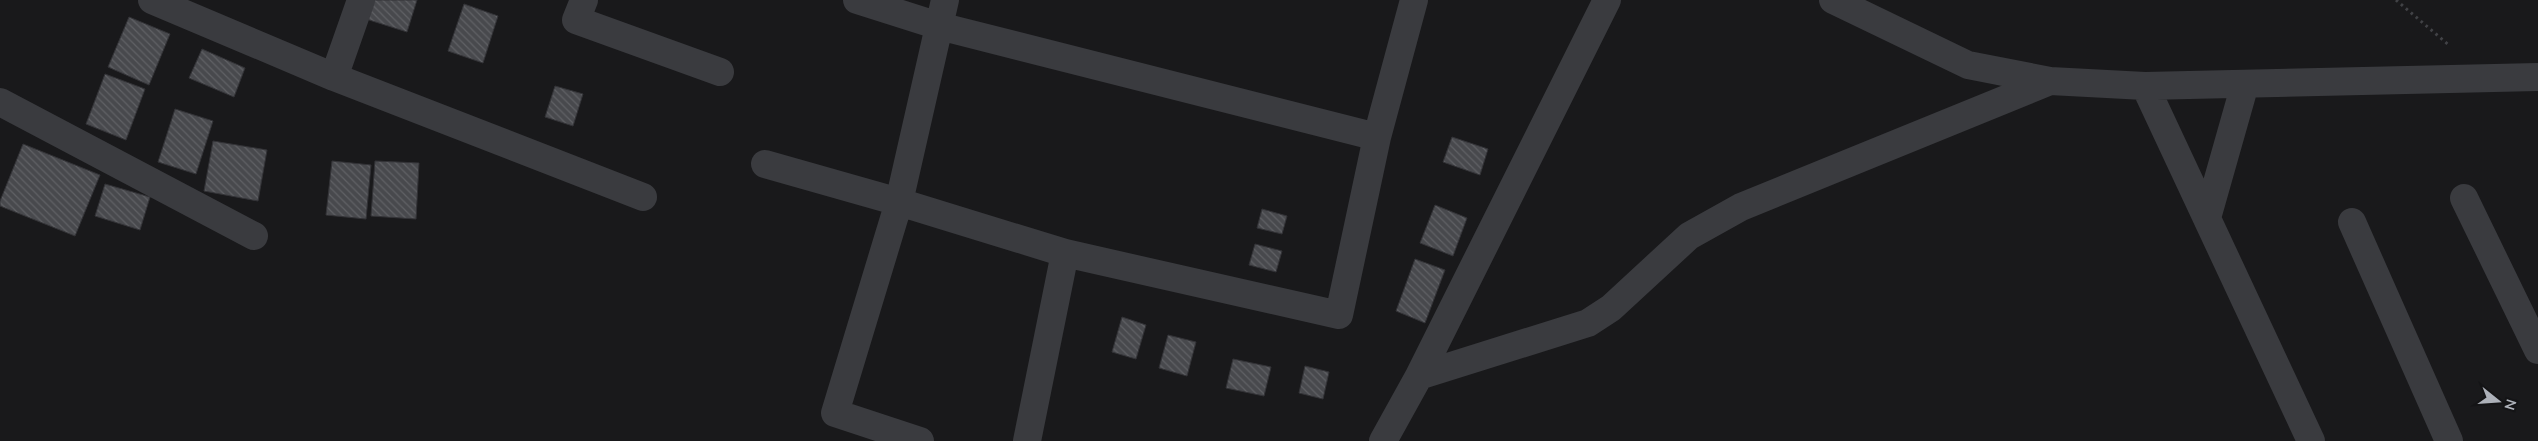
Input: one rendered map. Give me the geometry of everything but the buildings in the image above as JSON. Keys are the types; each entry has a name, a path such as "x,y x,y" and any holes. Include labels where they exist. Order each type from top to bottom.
{"street":[{"path":"152,0 334,77 643,197"},
{"path":"334,77 361,0"},
{"path":"584,0 576,20 720,72"},
{"path":"857,0 942,13 1377,137"},
{"path":"765,164 898,202 1065,254 1339,315 1377,137 1414,0"},
{"path":"1382,441 1419,376 1608,0"},
{"path":"1833,0 1968,65 2050,81 2145,86 2538,77"},
{"path":"920,441 834,413 898,202 942,13"},
{"path":"1419,376 1588,323 1611,308 1689,236 1742,207 2050,81"},
{"path":"2207,218 2245,84"},
{"path":"2145,86 2311,441"},
{"path":"0,102 254,236"},
{"path":"2464,198 2538,350"},
{"path":"2352,222 2449,441"},
{"path":"1028,441 1065,254"}],"path":[{"path":"2396,0 2488,79"}]}
